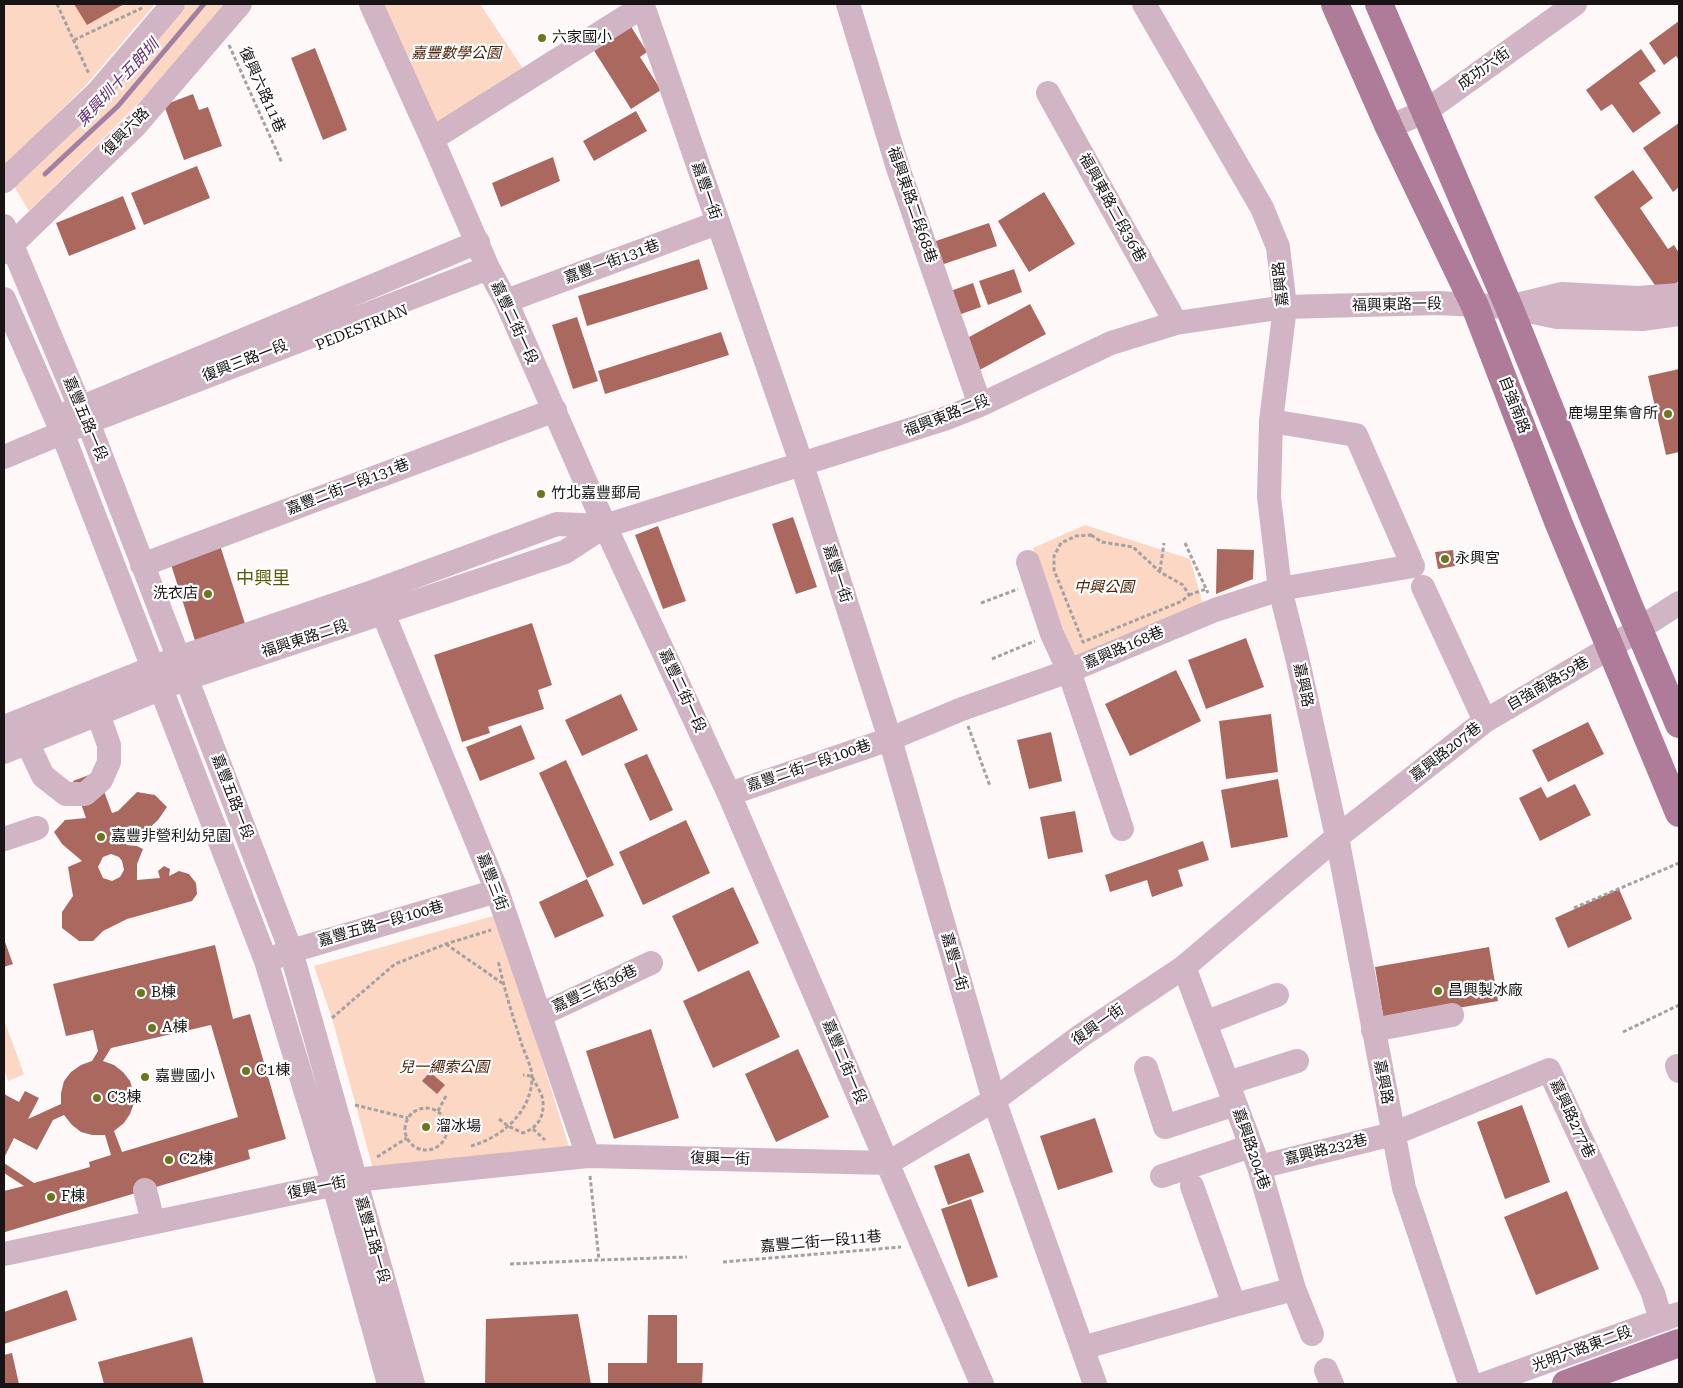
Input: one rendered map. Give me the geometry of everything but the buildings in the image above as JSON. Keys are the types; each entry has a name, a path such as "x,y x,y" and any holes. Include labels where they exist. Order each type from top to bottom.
{"main road":[{"name":"自強南路","path":"1335,4 1389,127 1475,306 1559,524 1679,813"},
{"path":"1378,4 1426,111 1509,307 1639,630 1679,724"},
{"name":"光明六路東二段","path":"1566,1384 1679,1343"}],"street":[{"path":"4,181 98,92 173,4"},
{"name":"復興六路","path":"6,241 136,125 240,4"},
{"name":"嘉豐二街一段","path":"370,4 490,272 506,300 606,526 729,794 982,1384"},
{"name":"福興東路二段68巷","path":"848,4 898,168 980,405"},
{"name":"嘉興路","path":"1144,4 1262,208 1278,247 1285,307 1271,421 1269,496 1280,589 1337,837 1404,1188 1470,1384"},
{"name":"成功六街","path":"1389,127 1426,111 1575,4"},
{"name":"嘉豐一街","path":"432,139 643,5 802,465 890,739 994,1100 1095,1384"},
{"name":"福興東路二段36巷","path":"1048,93 1176,323"},
{"name":"嘉豐一街131巷","path":"506,300 717,223"},
{"name":"嘉豐五路一段","path":"6,241 87,421 291,951 389,1384"},
{"name":"復興三路一段","path":"87,421 478,242"},
{"name":"復興三路一段","path":"4,439 87,421 490,272"},
{"name":"福興東路一段","path":"1509,307 1562,294 1638,298 1679,294"},
{"name":"嘉豐五路一段","path":"4,299 59,426 266,961 413,1384"},
{"name":"福興東路一段","path":"1285,307 1439,303 1509,307 1557,317 1642,319 1679,314"},
{"name":"福興東路二段","path":"183,668 383,613 565,552 606,526 909,432 980,405 1111,343 1176,323 1285,307"},
{"name":"嘉豐二街一段131巷","path":"142,565 555,410"},
{"name":"嘉興路207巷","path":"1271,421 1356,435 1415,570 1485,720 1337,837"},
{"name":"復興三路一段","path":"4,457 59,426"},
{"name":"福興東路二段","path":"4,727 156,678 375,591 557,524 606,526"},
{"name":"嘉興路168巷","path":"1122,829 1069,671 1210,600 1415,570"},
{"path":"1031,572 1052,634 1069,671"},
{"name":"自強南路59巷","path":"1485,720 1611,648 1679,603"},
{"name":"嘉豐三街","path":"383,613 497,891 588,1156"},
{"name":"嘉豐二街一段100巷","path":"729,794 890,739 962,709 1069,671"},
{"name":"福興東路二段","path":"4,752 98,714 156,678"},
{"path":"27,742 43,776 66,794 85,794 101,780 109,762 108,745 98,714"},
{"path":"4,839 37,828"},
{"name":"復興一街","path":"4,1254 344,1182 588,1156 888,1163 994,1100 1082,1035 1184,967 1337,837"},
{"name":"嘉豐五路一段100巷","path":"266,961 291,951 497,891"},
{"name":"嘉豐三街36巷","path":"540,1015 651,963"},
{"name":"嘉興路204巷","path":"1184,967 1255,1156 1294,1289 1312,1334"},
{"path":"1205,1023 1277,995"},
{"path":"1374,1030 1452,1015"},
{"path":"1146,1068 1165,1127 1297,1061"},
{"path":"1679,1066 1677,1066 1679,1071"},
{"name":"嘉興路277巷","path":"1393,1134 1549,1070 1652,1293 1658,1310 1672,1316"},
{"name":"嘉興路232巷","path":"1162,1176 1255,1156 1393,1134"},
{"path":"1192,1186 1234,1305"},
{"path":"145,1190 153,1222"},
{"path":"1082,1348 1294,1289"},
{"name":"光明六路東二段","path":"1484,1384 1672,1316"}],"path":[{"path":"57,4 98,92"},
{"path":"74,40 143,8"},
{"name":"復興六路11巷","path":"221,26 282,163"},
{"path":"1189,596 1183,585 1160,572 1133,547 1102,542 1090,535 1076,536 1061,543 1054,556 1054,570 1083,642 1182,601 1189,596 1210,600"},
{"path":"1160,572 1164,543"},
{"path":"1185,544 1210,600"},
{"path":"981,603 1031,572"},
{"path":"992,659 1052,634"},
{"path":"962,709 990,786"},
{"path":"1574,908 1679,863"},
{"path":"332,1018 395,964 446,944 491,930 493,939"},
{"path":"446,944 503,984"},
{"path":"497,957 503,984 532,1076 543,1101 540,1119 534,1129 523,1133 508,1126 499,1119"},
{"path":"1623,1032 1679,1005"},
{"path":"523,1075 532,1076"},
{"path":"469,1147 486,1142 508,1126 521,1113 530,1094 532,1076"},
{"path":"438,1111 446,1096"},
{"path":"355,1105 408,1118"},
{"path":"424,1108 438,1111 446,1122 446,1136 442,1142 430,1150 423,1150 411,1144 405,1132 408,1118 412,1113 424,1108"},
{"path":"380,1159 372,1160 407,1138"},
{"path":"588,1156 598,1260"},
{"name":"嘉豐二街一段11巷","path":"723,1262 922,1245"},
{"path":"510,1264 687,1258"}],"green space":[{"path":"4,4 155,4 85,86 4,167"},
{"path":"187,4 232,4 129,113 29,211 14,186 113,92"},
{"name":"嘉豐數學公園","path":"380,4 480,4 526,73 437,126"},
{"name":"中興公園","path":"1085,525 1190,559 1203,604 1074,657 1033,548"},
{"name":"兒一繩索公園","path":"497,915 570,1150 375,1176 332,1018 314,966"},
{"path":"4,1020 24,1074 8,1081 4,1069"}],"waterway":[{"name":"東興圳十五朗圳","path":"45,174 118,106 204,4"}],"place":[{"name":"六家國小","path":"542,38"},
{"name":"鹿場里集會所","path":"1668,414"},
{"name":"竹北嘉豐郵局","path":"541,494"},
{"name":"永興宮","path":"1445,559"},
{"name":"洗衣店","path":"208,594"},
{"name":"嘉豐非營利幼兒園","path":"101,837"},
{"name":"昌興製冰廠","path":"1438,991"},
{"name":"B棟","path":"141,993"},
{"name":"A棟","path":"152,1028"},
{"name":"C1棟","path":"246,1071"},
{"name":"嘉豐國小","path":"145,1077"},
{"name":"C3棟","path":"97,1098"},
{"name":"溜冰場","path":"426,1127"},
{"name":"C2棟","path":"169,1160"},
{"name":"F棟","path":"51,1197"}],"district":[{"name":"中興里","path":"263,579"}]}
